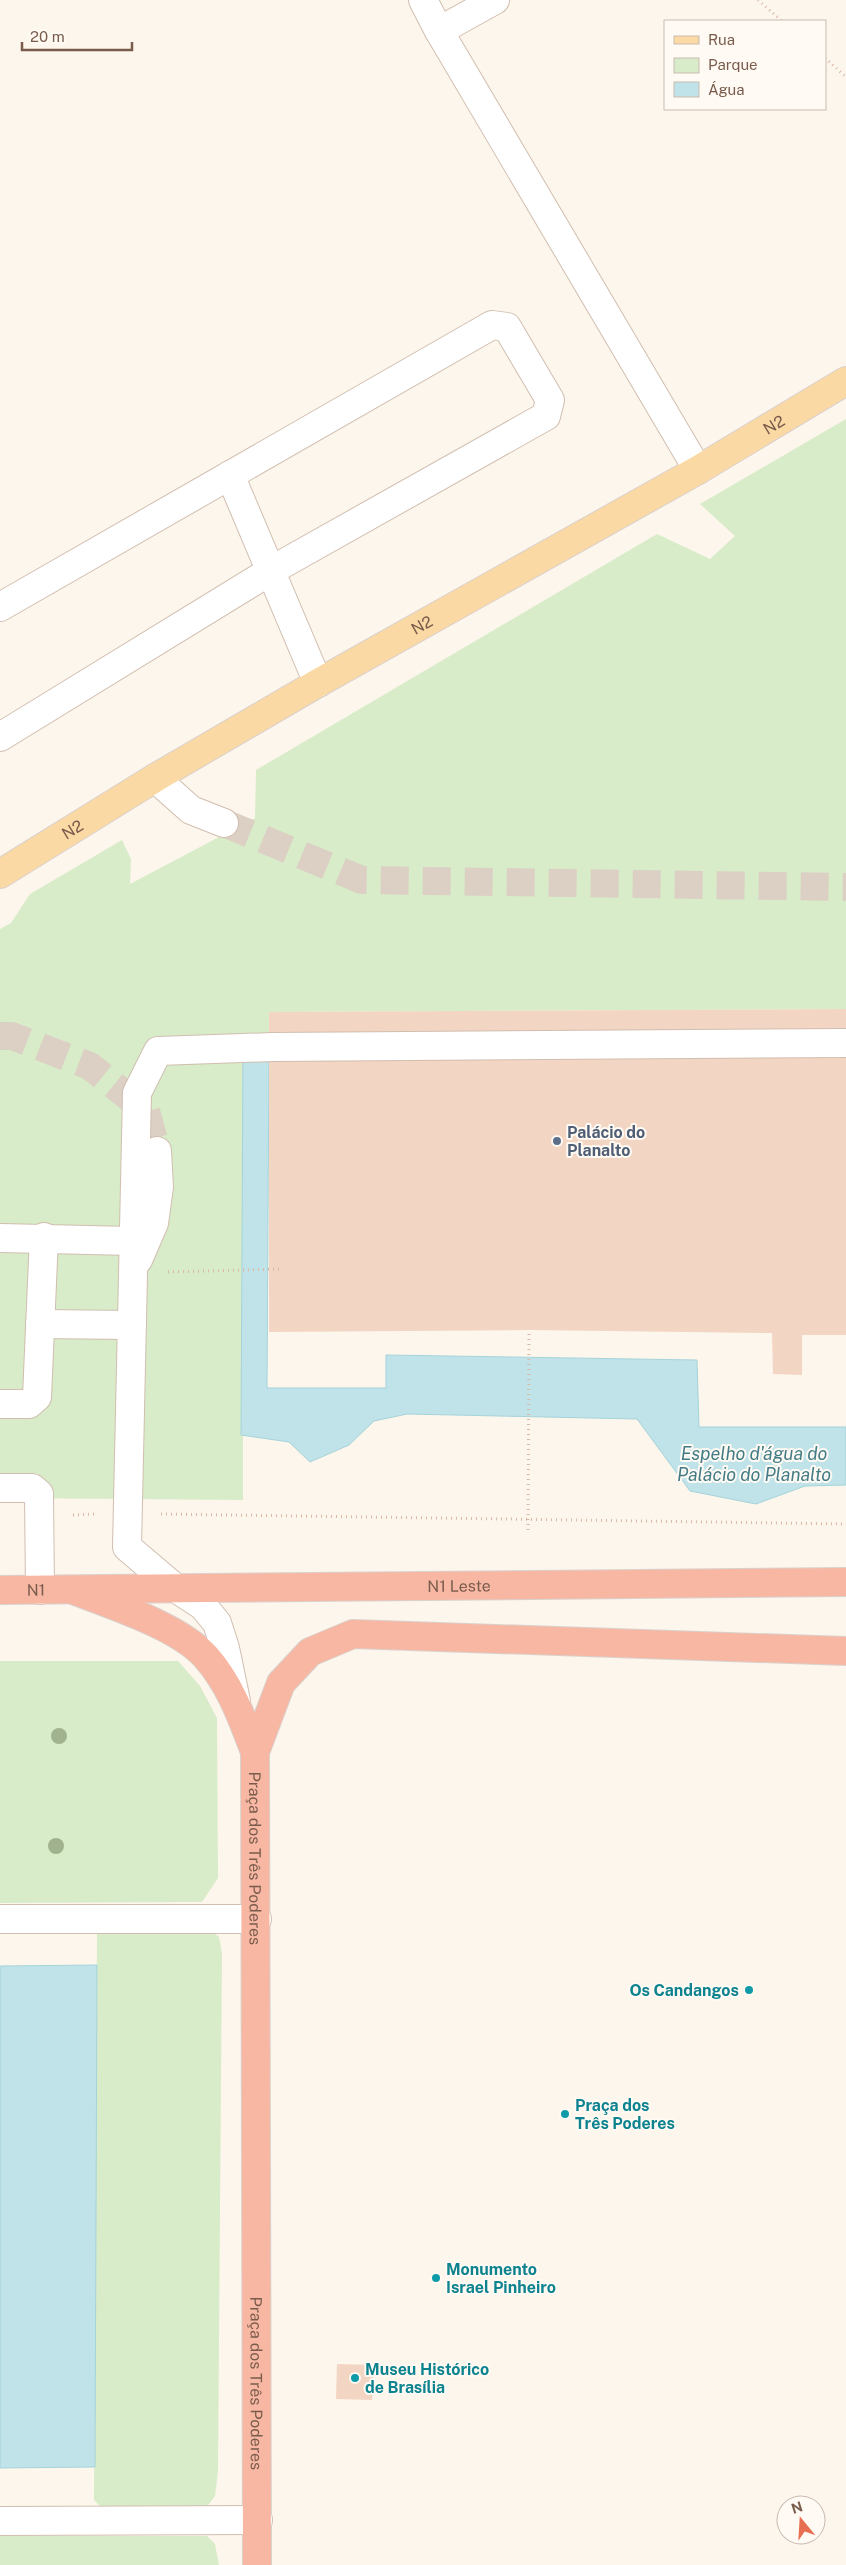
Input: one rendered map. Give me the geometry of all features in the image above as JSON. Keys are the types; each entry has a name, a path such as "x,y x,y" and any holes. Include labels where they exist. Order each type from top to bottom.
{"highway":[{"name":"N1 Leste","path":"73,1590 174,1587 846,1582"},
{"name":"N1","path":"0,1590 73,1590"},
{"path":"73,1590 180,1636 205,1656 237,1702 255,1752"},
{"path":"255,1752 281,1683 310,1652 353,1634 846,1651"},
{"name":"Praça dos Três Poderes","path":"255,1752 258,2565"}],"main road":[{"name":"N2","path":"0,874 155,778 318,683 698,470 846,381"}],"lane":[{"path":"423,0 439,31 698,470"},
{"path":"439,31 495,0"},
{"path":"0,607 492,325 507,326 550,400 546,416 272,570 0,737"},
{"path":"230,475 272,570 318,683"},
{"path":"155,778 191,810 224,823"},
{"path":"237,1702 225,1648 217,1623 203,1606 174,1587 127,1547 137,1093 158,1051 273,1047 846,1044"},
{"path":"132,1273 154,1222 159,1187 157,1151"},
{"path":"0,1238 44,1237 133,1241"},
{"path":"0,1404 29,1404 37,1397 44,1237"},
{"path":"40,1324 132,1325"},
{"path":"0,1488 32,1488 38,1494 40,1590"},
{"path":"0,1919 257,1919"},
{"path":"0,2521 258,2520"}],"path":[{"path":"758,0 781,20"},
{"path":"826,59 846,77"},
{"path":"132,1273 280,1269"},
{"path":"528,1530 529,1330"},
{"path":"39,1515 128,1514 846,1524"}],"green space":[{"path":"846,419 846,1009 269,1012 269,1053 243,1052 243,1500 0,1498 0,929 11,923 30,894 122,840 131,859 130,884 255,818 256,770 657,534 710,559 735,536 700,504"},
{"path":"0,1661 178,1661 200,1686 217,1718 218,1878 202,1902 0,1903"},
{"path":"208,1928 219,1937 222,1953 218,2471 215,2496 206,2508 102,2508 94,2500 97,1931"},
{"path":"0,2536 207,2536 215,2544 219,2565 0,2565"}],"water":[{"name":"Espelho d'água do Palácio do Planalto","path":"243,1052 269,1053 267,1388 386,1388 386,1355 697,1360 699,1427 846,1427 846,1485 805,1486 756,1504 690,1491 637,1419 407,1414 374,1421 349,1445 310,1462 289,1442 241,1435"},
{"path":"97,1965 95,2467 0,2468 0,1966"}],"building":[{"name":"Palácio do Planalto","path":"846,1009 846,1335 802,1335 802,1375 773,1374 772,1333 529,1330 269,1332 269,1012"},
{"name":"Museu Histórico de Brasília","path":"337,2364 374,2365 372,2400 336,2399"}],"tunnel":[{"path":"224,823 362,880 846,887"},
{"path":"0,1036 12,1036 90,1066 146,1111 157,1151"}],"place":[{"name":"Palácio do Planalto","path":"557,1141"},
{"name":"Os Candangos","path":"749,1990"},
{"name":"Praça dos Três Poderes","path":"565,2114"},
{"name":"Monumento Israel Pinheiro","path":"436,2278"},
{"name":"Museu Histórico de Brasília","path":"355,2378"}]}
